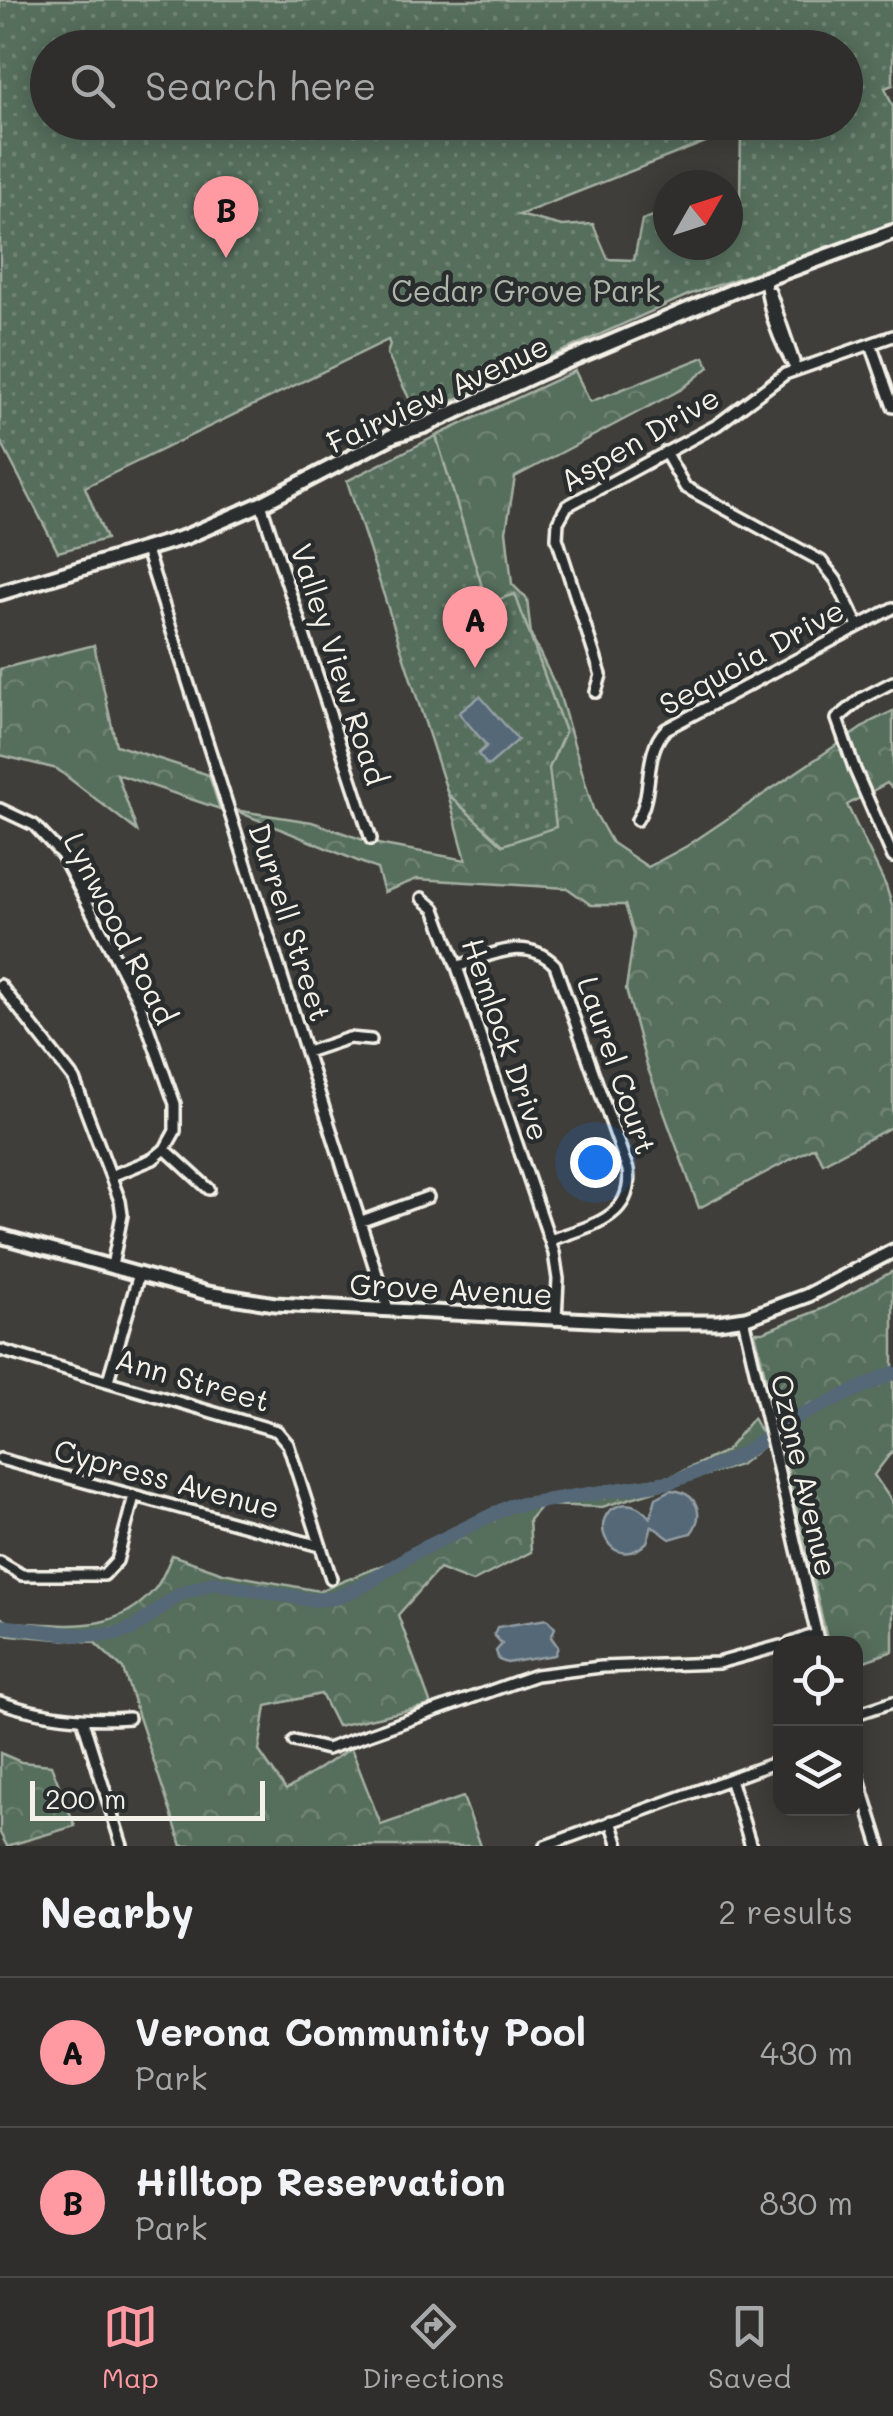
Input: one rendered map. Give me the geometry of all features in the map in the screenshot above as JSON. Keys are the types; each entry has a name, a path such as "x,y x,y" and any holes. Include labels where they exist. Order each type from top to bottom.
{"main road":[{"name":"Fairview Avenue","path":"0,593 185,537 260,504 394,435 424,426 559,364 765,279 893,232"}],"street":[{"path":"765,279 790,343 796,370"},
{"name":"Aspen Drive","path":"596,692 601,675 557,538 558,522 571,502 717,425 768,384 796,370 893,336"},
{"path":"871,344 893,407"},
{"path":"665,452 680,481 692,492 821,561 836,580 858,626"},
{"name":"Valley View Road","path":"260,504 371,839"},
{"name":"Durrell Street","path":"146,550 388,1309"},
{"name":"Sequoia Drive","path":"637,820 647,804 653,750 662,732 893,608"},
{"path":"893,682 862,698 837,719 893,857"},
{"name":"Lynwood Road","path":"0,809 34,825 56,847 140,1005 176,1110 175,1131 166,1149"},
{"name":"Hemlock Drive","path":"422,898 435,909 457,967 550,1240 557,1269 556,1319"},
{"name":"Laurel Court","path":"457,967 521,948 540,953 555,966 622,1152 630,1184 619,1209 602,1221 550,1240"},
{"path":"0,985 74,1079 122,1214 112,1266"},
{"path":"307,1052 348,1038 371,1040"},
{"path":"111,1176 153,1159 166,1149 210,1189"},
{"path":"362,1221 428,1197"},
{"name":"Grove Avenue","path":"0,1236 208,1294 275,1304 685,1323 743,1318 806,1296 893,1250"},
{"path":"108,1380 139,1274"},
{"name":"Ozone Avenue","path":"743,1318 816,1636"},
{"name":"Ann Street","path":"0,1350 278,1431 288,1444 331,1578"},
{"name":"Cypress Avenue","path":"0,1459 320,1546"},
{"path":"0,1562 22,1574 104,1575 117,1561 134,1496"},
{"path":"294,1740 327,1748 544,1673 718,1663 773,1648"},
{"path":"0,1702 83,1721 129,1718"},
{"path":"863,1712 893,1702"},
{"path":"83,1721 122,1846"},
{"path":"545,1846 773,1764"},
{"path":"730,1780 751,1846"},
{"path":"863,1791 880,1846"},
{"path":"612,1821 619,1846"}],"green space":[{"name":"Cedar Grove Park","path":"0,0 893,0 893,85 885,88 893,107 893,226 688,295 418,416 387,354 388,340 85,487 106,539 58,552 0,440","holes":["30,30 863,30 863,140 741,140 743,260 653,260 653,216 642,220 634,260 608,259 593,224 562,226 519,215 710,140 30,140"]},
{"path":"704,357 709,367 682,389 515,477 506,531 512,584 527,599 531,635 559,693 593,809 612,843 648,867 687,846 872,721 893,711 893,789 887,783 847,805 893,909 893,1126 823,1163 814,1147 699,1208 647,1066 626,989 634,934 625,905 591,905 567,888 417,879 384,892 377,869 234,810 312,822 372,843 466,860 448,794 503,845 549,768 565,732 515,595 487,604 436,436 575,371 590,402"},
{"path":"436,436 487,603 515,594 565,732 549,768 556,827 503,845 448,794 347,481"},
{"path":"94,645 116,745 209,775 220,809 117,774 137,831 57,769 0,755 0,669"},
{"path":"893,1271 893,1450 874,1475 893,1503 893,1651 863,1662 863,1636 826,1636 755,1332 824,1308"},
{"path":"753,1418 767,1443 740,1465 602,1507 542,1505 529,1520 531,1552 472,1582 439,1569 398,1615 431,1705 337,1726 321,1694 266,1706 259,1751 286,1790 351,1748 381,1825 463,1797 481,1846 182,1846 123,1669 94,1642 0,1634 0,1617 9,1622 68,1625 122,1615 154,1590 172,1555 223,1573 319,1591 398,1559 515,1500 672,1476 726,1451"},
{"path":"0,1753 21,1762 51,1765 75,1826 7,1846 0,1833"}],"water":[{"path":"480,696 518,740 488,766 478,754 487,746 459,713"},
{"path":"671,1490 687,1495 696,1505 698,1518 691,1533 670,1539 652,1526 647,1542 634,1551 613,1548 603,1530 610,1511 630,1504 650,1518 656,1498"},
{"path":"547,1619 555,1628 551,1637 558,1647 555,1655 507,1663 499,1660 496,1651 502,1644 494,1635 497,1627"}],"waterway":[{"path":"0,1626 78,1635 115,1634 134,1628 180,1594 213,1583 312,1600 335,1598 365,1585 412,1554 510,1506 670,1482 723,1463 795,1418 893,1373"}],"place":[{"name":"Hilltop Reservation","path":"226,258"},
{"name":"Verona Community Pool","path":"475,668"}]}
